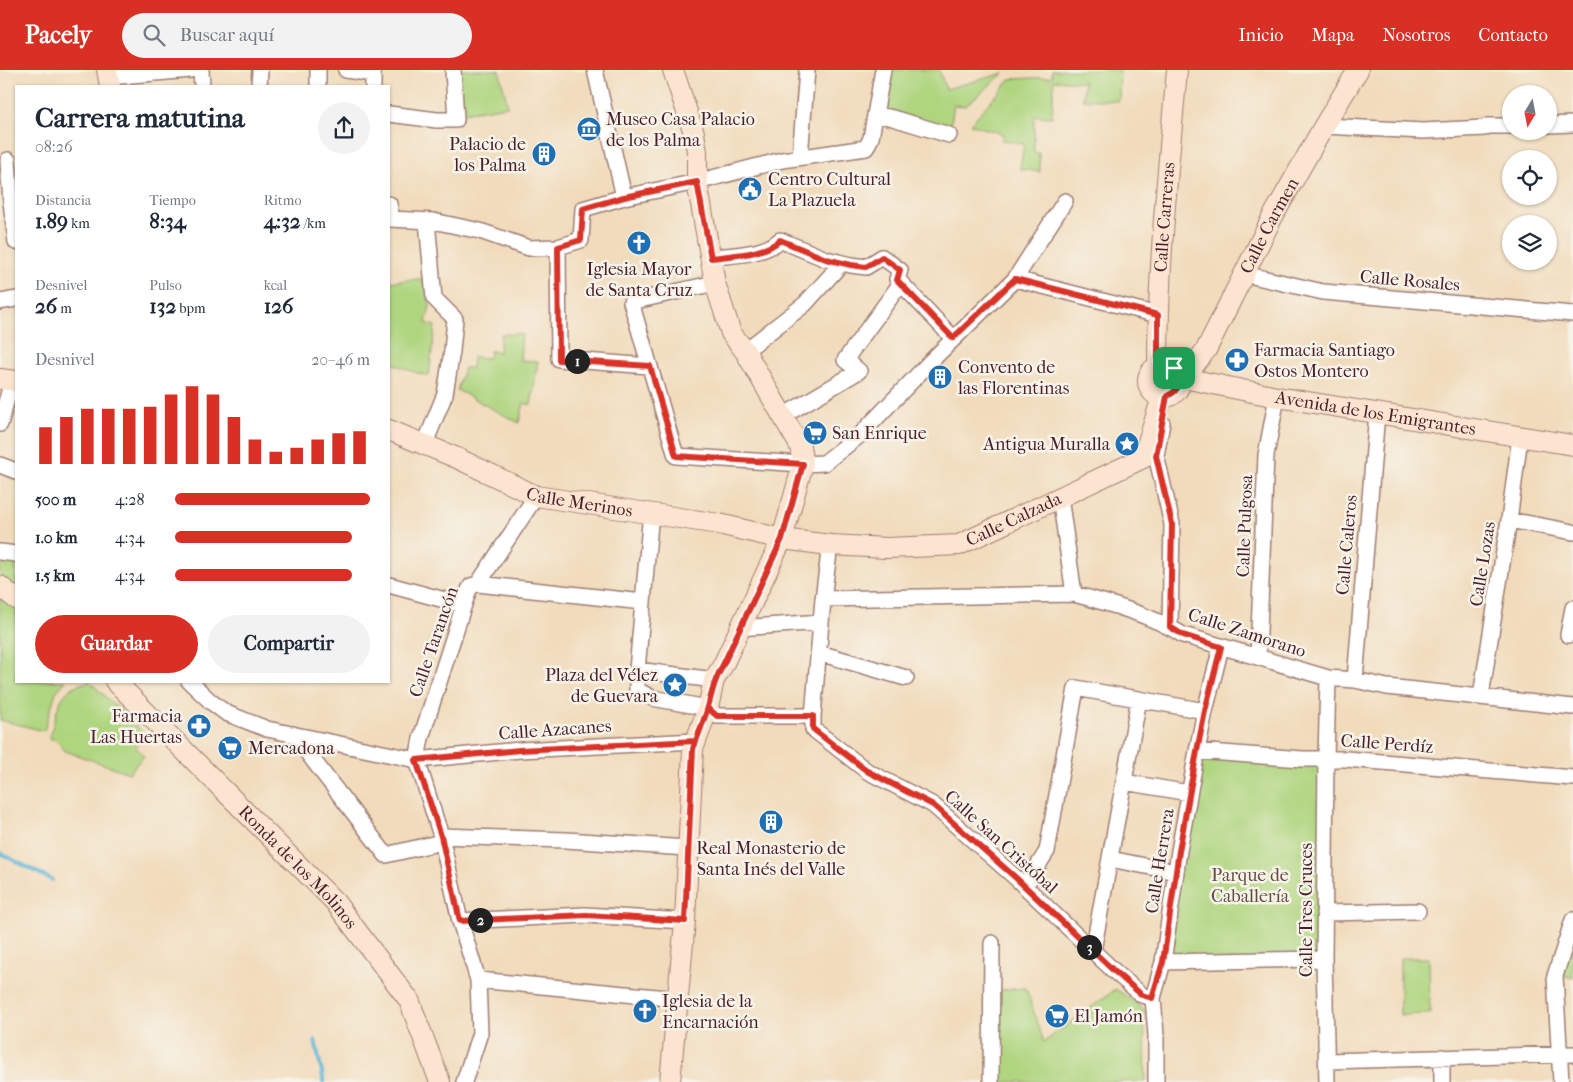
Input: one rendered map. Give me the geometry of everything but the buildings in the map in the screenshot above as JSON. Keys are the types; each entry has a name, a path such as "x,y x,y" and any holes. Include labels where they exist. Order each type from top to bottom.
{"street":[{"path":"108,78 191,70"},
{"path":"201,70 202,85"},
{"path":"259,85 260,70"},
{"path":"318,70 318,85"},
{"path":"346,70 373,80"},
{"path":"390,114 437,120 456,120 453,70"},
{"path":"595,70 624,197"},
{"path":"670,1082 685,921 693,749 708,708 714,680 782,539 803,464 800,446 732,333 715,283 697,182 697,152 694,133 673,70"},
{"path":"800,157 807,70"},
{"path":"390,214 480,231 529,248 558,247 581,240 583,209 624,197 697,182 782,160 866,148 871,138 883,70"},
{"name":"Calle Carreras","path":"1170,370 1158,315 1177,70"},
{"name":"Calle Carmen","path":"1170,370 1194,365 1206,350 1272,218 1358,70"},
{"path":"875,114 949,135"},
{"path":"1558,125 1573,124"},
{"path":"1324,126 1423,131 1502,126"},
{"path":"8,160 10,202 15,235"},
{"path":"715,283 631,302 676,456 803,464 824,463 860,435 953,338 1015,279 1065,201"},
{"path":"424,446 445,394 456,319 434,298 427,221"},
{"path":"711,258 764,250 774,246 780,240 826,259 842,263 866,267 882,257 900,270 897,280 953,338"},
{"path":"558,247 559,360 650,366"},
{"path":"744,352 805,304 842,263"},
{"name":"Calle Rosales","path":"1244,274 1323,292 1573,314"},
{"path":"1015,279 1158,315"},
{"path":"783,416 859,371 845,360 901,283"},
{"path":"0,302 15,299"},
{"path":"1170,370 1180,382 1176,391 1164,397 1152,392 1148,383 1150,372 1170,370"},
{"name":"Avenida de los Emigrantes","path":"1170,370 1277,397 1573,445"},
{"path":"0,424 9,380"},
{"path":"1164,397 1156,456 1172,524 1170,627"},
{"name":"Calle Calzada","path":"782,539 830,545 887,548 958,545 1143,458 1164,397"},
{"name":"Calle Pulgosa","path":"1258,657 1266,455 1277,397"},
{"name":"Calle Caleros","path":"1355,680 1377,413"},
{"name":"Calle Merinos","path":"390,430 456,458 536,496 651,512 719,524 782,539"},
{"name":"Calle Lozas","path":"1481,696 1520,437"},
{"path":"0,465 15,471"},
{"name":"Calle Tarancón","path":"416,760 421,738 471,586 478,584 536,496"},
{"path":"1060,497 1074,594"},
{"path":"651,512 637,670 637,690 652,698 708,708 717,716 813,716 823,599 830,545"},
{"path":"1509,520 1573,532"},
{"path":"0,552 15,554"},
{"path":"478,584 643,602"},
{"path":"390,585 464,605"},
{"path":"0,586 15,598"},
{"name":"Calle Zamorano","path":"823,599 1074,594 1102,601 1170,627 1183,635 1328,678 1355,680 1388,687 1573,707"},
{"path":"1568,635 1573,608"},
{"path":"740,628 821,622"},
{"name":"Calle Herrera","path":"1156,1082 1156,1035 1152,998 1163,962 1189,793 1205,711 1221,647"},
{"path":"819,653 906,678"},
{"path":"637,670 714,680"},
{"name":"Calle Tres Cruces","path":"1327,1082 1324,913 1328,678"},
{"name":"Ronda de los Molinos","path":"116,683 335,902 409,1000 440,1082"},
{"name":"Calle Azacanes","path":"191,683 226,713 267,729 416,760 520,750 696,741"},
{"path":"1025,886 1047,851 1076,688 1205,711"},
{"path":"1093,950 1139,699"},
{"name":"Calle San Cristóbal","path":"813,716 813,729 867,771 933,805 1025,886 1142,995 1152,998"},
{"path":"293,734 386,855 442,839 566,840 688,848"},
{"name":"Calle Perdíz","path":"1197,751 1302,759 1346,759 1573,778"},
{"path":"416,760 442,839 460,921 478,980 480,1033 464,1082"},
{"path":"1124,782 1189,793"},
{"path":"1110,858 1176,872"},
{"path":"1324,913 1418,911"},
{"path":"460,921 586,915 685,921"},
{"path":"1561,1082 1566,1054 1555,976 1573,920"},
{"path":"991,1082 992,943"},
{"path":"1163,962 1324,959"},
{"path":"478,980 678,999"},
{"path":"1327,1061 1566,1054"},
{"path":"1442,1057 1442,1082"}],"green space":[{"path":"453,70 499,70 508,106 456,114"},
{"path":"883,70 939,70 946,89 1004,73 965,106 954,105 949,135 875,114"},
{"path":"1052,70 1120,70 1119,101 1083,99 1084,82 1054,80 1052,117 1034,116 1034,153 1039,153 1040,172 1020,169 1024,144 1002,140 1003,134 970,124 1011,79 1052,77"},
{"path":"428,278 430,306 426,323 435,326 429,376 390,362 390,282"},
{"path":"501,334 522,334 520,360 538,361 531,405 524,403 519,423 457,390 464,368 472,368 473,357 489,358 490,351 499,352"},
{"path":"0,552 15,554 15,683 64,683 56,692 44,731 0,720"},
{"path":"91,683 147,736 136,747 144,756 129,773 65,751 55,739 49,739 60,702 65,694 79,684"},
{"name":"Parque de Caballería","path":"1197,751 1326,759 1324,959 1163,962"},
{"path":"1573,921 1573,977 1555,976"},
{"path":"1400,958 1429,958 1430,1014 1400,1015"},
{"path":"1026,988 1044,1042 1116,989 1144,1009 1146,1082 997,1082 1000,990"}],"water":[{"path":"1168,369 1175,381 1166,394 1158,392 1157,378"}],"waterway":[{"path":"0,853 52,880"},
{"path":"315,1040 324,1082"}],"place":[{"name":"Museo Casa Palacio de los Palma","path":"589,129"},
{"name":"Palacio de los Palma","path":"544,154"},
{"name":"Centro Cultural La Plazuela","path":"750,189"},
{"name":"Iglesia Mayor de Santa Cruz","path":"639,243"},
{"name":"Farmacia Santiago Ostos Montero","path":"1237,360"},
{"name":"Convento de las Florentinas","path":"940,377"},
{"name":"San Enrique","path":"815,433"},
{"name":"Antigua Muralla","path":"1127,444"},
{"name":"Plaza del Vélez de Guevara","path":"675,685"},
{"name":"Farmacia Las Huertas","path":"199,726"},
{"name":"Mercadona","path":"230,748"},
{"name":"Real Monasterio de Santa Inés del Valle","path":"771,822"},
{"name":"Iglesia de la Encarnación","path":"645,1011"},
{"name":"El Jamón","path":"1057,1016"}],"route":[{"path":"1174,368 1164,365 1158,366 1158,315 1015,279 953,338 897,280 900,270 882,257 866,267 851,265 826,259 780,240 774,246 764,250 711,258 697,182 624,197 583,209 581,240 558,247 559,360 650,366 676,456 803,464 782,539 723,665 714,680 708,708 696,741 693,749 685,921 586,915 460,921 441,836 416,760 520,750 696,741 708,708 717,716 813,716 813,729 867,771 933,805 1016,878 1114,971 1142,995 1152,998 1163,962 1179,851 1197,751 1221,647 1183,635 1170,627 1172,524 1156,456 1167,396 1172,395 1179,387 1179,377 1174,368"}]}
